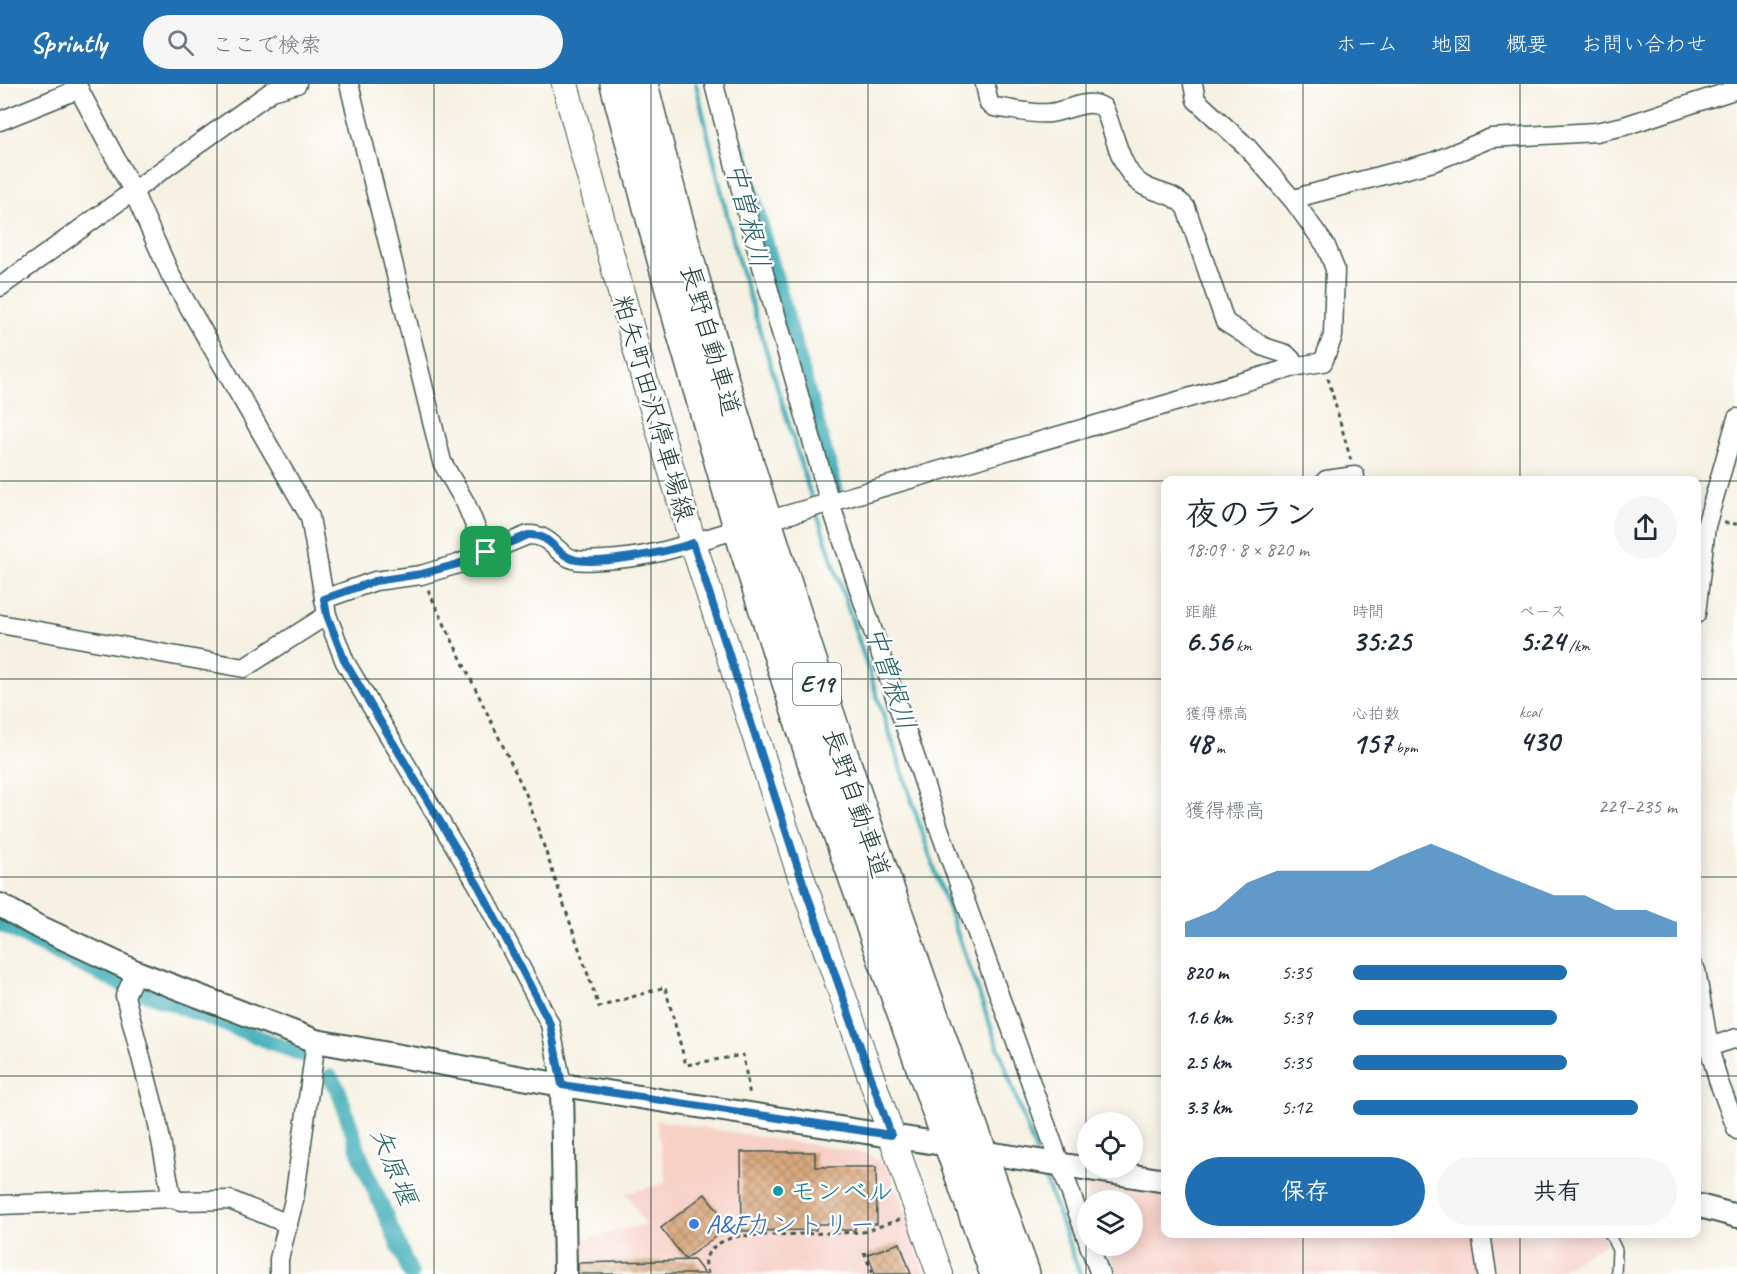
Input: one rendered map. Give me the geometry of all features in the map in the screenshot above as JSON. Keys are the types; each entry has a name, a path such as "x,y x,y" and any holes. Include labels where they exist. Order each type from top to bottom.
{"highway":[{"name":"長野自動車道","path":"617,84 684,334 746,547 810,750 997,1274"},
{"name":"長野自動車道","path":"641,84 706,329 839,754 1023,1274"}],"main road":[{"name":"粕矢町田沢停車場線","path":"565,84 646,385 693,543 798,868 940,1274"}],"street":[{"path":"0,287 272,91 297,84"},
{"path":"349,84 442,462 466,504 486,552"},
{"path":"714,84 749,221 830,503 936,819 1077,1212"},
{"path":"985,84 988,104 994,107 1042,113 1052,113 1088,103 1104,108 1128,171 1142,185 1173,196 1186,208 1225,322 1264,347 1286,354 1298,366"},
{"path":"780,517 1298,366 1323,362 1333,336 1335,269 1326,246 1293,200 1247,147 1196,100 1193,84"},
{"path":"0,122 77,86 133,191 171,276 310,517 325,607 345,662 479,887 550,1024 562,1085 565,1274"},
{"path":"1293,200 1433,162 1491,138 1596,132 1624,126 1737,89"},
{"path":"1701,526 1737,418"},
{"path":"0,624 244,668 325,607 375,581 421,574 458,564 528,535 537,535 546,539 568,558 578,560 613,559 661,553 725,533"},
{"path":"0,905 33,924 136,972 316,1041 562,1085 936,1143"},
{"path":"136,972 125,996 156,1115 172,1197"},
{"path":"1701,1000 1709,1047 1718,1080 1737,1130"},
{"path":"1709,1047 1737,1038"},
{"path":"279,1274 279,1259 294,1200 316,1041"},
{"path":"994,1154 1161,1180"},
{"path":"0,1205 172,1197 181,1201 230,1200 288,1224"},
{"path":"1701,1206 1737,1216"},
{"path":"1482,1238 1487,1274"},
{"path":"1093,1256 1100,1274"}],"lane":[{"path":"1611,1238 1617,1250 1616,1274"}],"path":[{"path":"1323,362 1355,476"},
{"path":"421,574 526,794 599,1007 665,987 686,1065 743,1055 754,1114"},
{"path":"708,1274 706,1260 710,1252 726,1238 862,1232 908,1216"},
{"path":"864,1252 873,1274"}],"shaded area":[{"path":"656,1120 868,1154 889,1169 911,1226 925,1274 579,1274 578,1241 645,1224 627,1193 666,1183"},
{"path":"1082,1178 1161,1188 1161,1238 1605,1238 1607,1242 1554,1274 1117,1274 1110,1256 1143,1256 1143,1190 1087,1190"}],"building":[{"name":"モンベル","path":"741,1152 815,1152 815,1167 876,1167 877,1224 855,1224 855,1230 841,1230 841,1224 816,1224 816,1230 742,1231"},
{"name":"A&Fカントリー","path":"705,1194 730,1226 685,1259 661,1228"},
{"path":"900,1243 911,1274 875,1274 868,1254"},
{"path":"694,1260 705,1274 578,1274 578,1263"}],"waterway":[{"name":"中曽根川","path":"696,84 736,253 813,503"},
{"path":"740,151 836,491"},
{"name":"中曽根川","path":"816,511 935,871 1036,1153"},
{"name":"矢原堰","path":"0,923 122,984"},
{"name":"矢原堰","path":"135,989 307,1056"},
{"name":"矢原堰","path":"330,1077 338,1089 362,1161 411,1274"},
{"name":"中曽根川","path":"1042,1170 1080,1274"}],"place":[{"name":"モンベル","path":"778,1191"},
{"name":"A&Fカントリー","path":"694,1224"}],"route":[{"path":"528,535 537,535 546,539 568,558 578,560 613,559 661,553 693,543 798,868 891,1135 562,1085 550,1024 479,887 345,662 327,615 324,599 375,581 421,574 458,564 486,552 528,535"}]}
